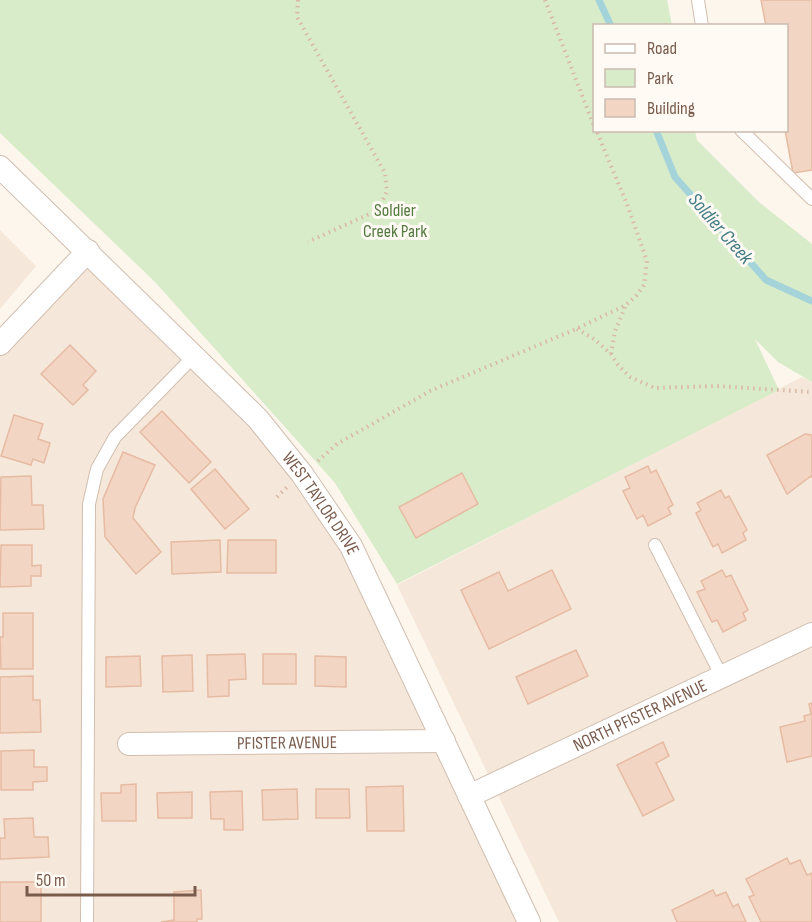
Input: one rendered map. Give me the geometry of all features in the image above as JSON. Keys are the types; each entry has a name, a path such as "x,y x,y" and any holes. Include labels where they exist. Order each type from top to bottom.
{"street":[{"name":"WEST TAYLOR DRIVE","path":"0,167 258,419 302,474 351,546 529,922"},
{"path":"0,344 88,251"},
{"name":"NORTH PFISTER AVENUE","path":"469,796 812,634"},
{"name":"PFISTER AVENUE","path":"129,744 444,741"}],"lane":[{"path":"699,0 702,24"},
{"path":"743,132 812,199"},
{"path":"87,922 89,504 97,469 115,437 195,355"},
{"path":"655,545 722,676"}],"path":[{"path":"298,0 297,17 385,173 387,191 378,210 308,242"},
{"path":"545,0 593,123"},
{"path":"277,497 338,444 430,391 576,329 626,304 636,296 644,285 646,261 627,204 597,132"},
{"path":"611,354 615,332 626,304"},
{"path":"576,329 594,339 630,376 656,388 716,386 812,392"}],"shaded area":[{"path":"0,230 36,266 0,309"},
{"path":"88,251 302,474 529,922 0,922 0,344"},
{"path":"802,377 812,382 812,922 559,922 397,585"}],"green space":[{"name":"Soldier Creek Park","path":"0,0 667,0 672,24 593,24 593,132 695,132 697,140 759,202 812,244 812,382 778,362 755,339 779,390 397,584 335,483 155,282 0,133"}],"building":[{"path":"761,0 812,0 812,170 793,173 785,132 788,132 788,24 766,24"},
{"path":"70,345 96,371 83,385 88,390 73,405 41,374"},
{"path":"162,411 211,462 189,483 140,432"},
{"path":"14,415 43,424 38,439 50,443 44,463 33,459 31,465 1,456"},
{"path":"805,434 812,435 812,478 811,476 787,494 767,455"},
{"path":"123,452 155,465 135,508 133,518 161,552 136,574 105,537 103,499"},
{"path":"648,466 651,473 656,470 673,505 668,508 671,514 648,526 643,515 637,519 623,491 630,488 625,477"},
{"path":"215,469 249,509 225,529 191,489"},
{"path":"462,473 478,504 416,538 399,507"},
{"path":"31,476 32,505 43,505 44,529 0,530 1,477"},
{"path":"721,490 725,498 729,496 747,530 743,533 746,540 722,553 718,544 713,547 696,513 701,510 697,503"},
{"path":"220,540 221,572 172,574 171,542"},
{"path":"228,540 276,540 276,573 227,573"},
{"path":"1,545 32,545 32,566 41,565 41,576 31,576 31,586 0,587"},
{"path":"552,570 571,609 489,649 461,590 499,572 508,591"},
{"path":"722,570 726,577 731,575 748,610 743,613 746,620 723,632 717,620 712,622 697,592 705,589 701,581"},
{"path":"3,613 33,613 33,669 1,669 0,637 3,637"},
{"path":"576,650 588,676 528,704 516,677"},
{"path":"245,654 246,679 229,680 229,696 208,697 207,655"},
{"path":"263,654 296,654 296,684 263,684"},
{"path":"192,655 193,691 163,692 162,656"},
{"path":"140,656 141,686 106,687 106,657"},
{"path":"315,656 346,657 346,687 315,686"},
{"path":"33,676 33,700 40,700 41,732 0,733 0,677"},
{"path":"812,703 812,756 787,762 780,727 805,721 804,716 811,714 809,704"},
{"path":"663,742 669,756 656,763 674,800 643,816 617,765"},
{"path":"34,750 34,767 47,767 47,781 33,782 33,790 1,790 1,751"},
{"path":"136,784 136,821 102,821 101,793 121,793 121,785"},
{"path":"403,786 404,831 367,831 366,787"},
{"path":"297,789 298,819 263,820 262,790"},
{"path":"316,789 349,789 350,818 316,818"},
{"path":"242,791 243,830 224,830 224,819 211,819 210,792"},
{"path":"192,792 192,818 158,818 157,793"},
{"path":"33,818 34,837 48,837 49,857 0,859 0,838 5,838 4,819"},
{"path":"787,858 790,864 800,860 807,875 812,873 812,922 761,922 749,897 754,895 746,879"},
{"path":"0,882 41,882 41,922 0,922"},
{"path":"201,890 202,919 197,919 197,922 161,922 174,920 174,892"},
{"path":"713,890 716,896 726,892 733,907 738,904 746,922 677,922 672,910"}],"waterway":[{"name":"Soldier Creek","path":"599,0 610,24"},
{"name":"Soldier Creek","path":"657,132 675,177 766,280 812,301"}]}
